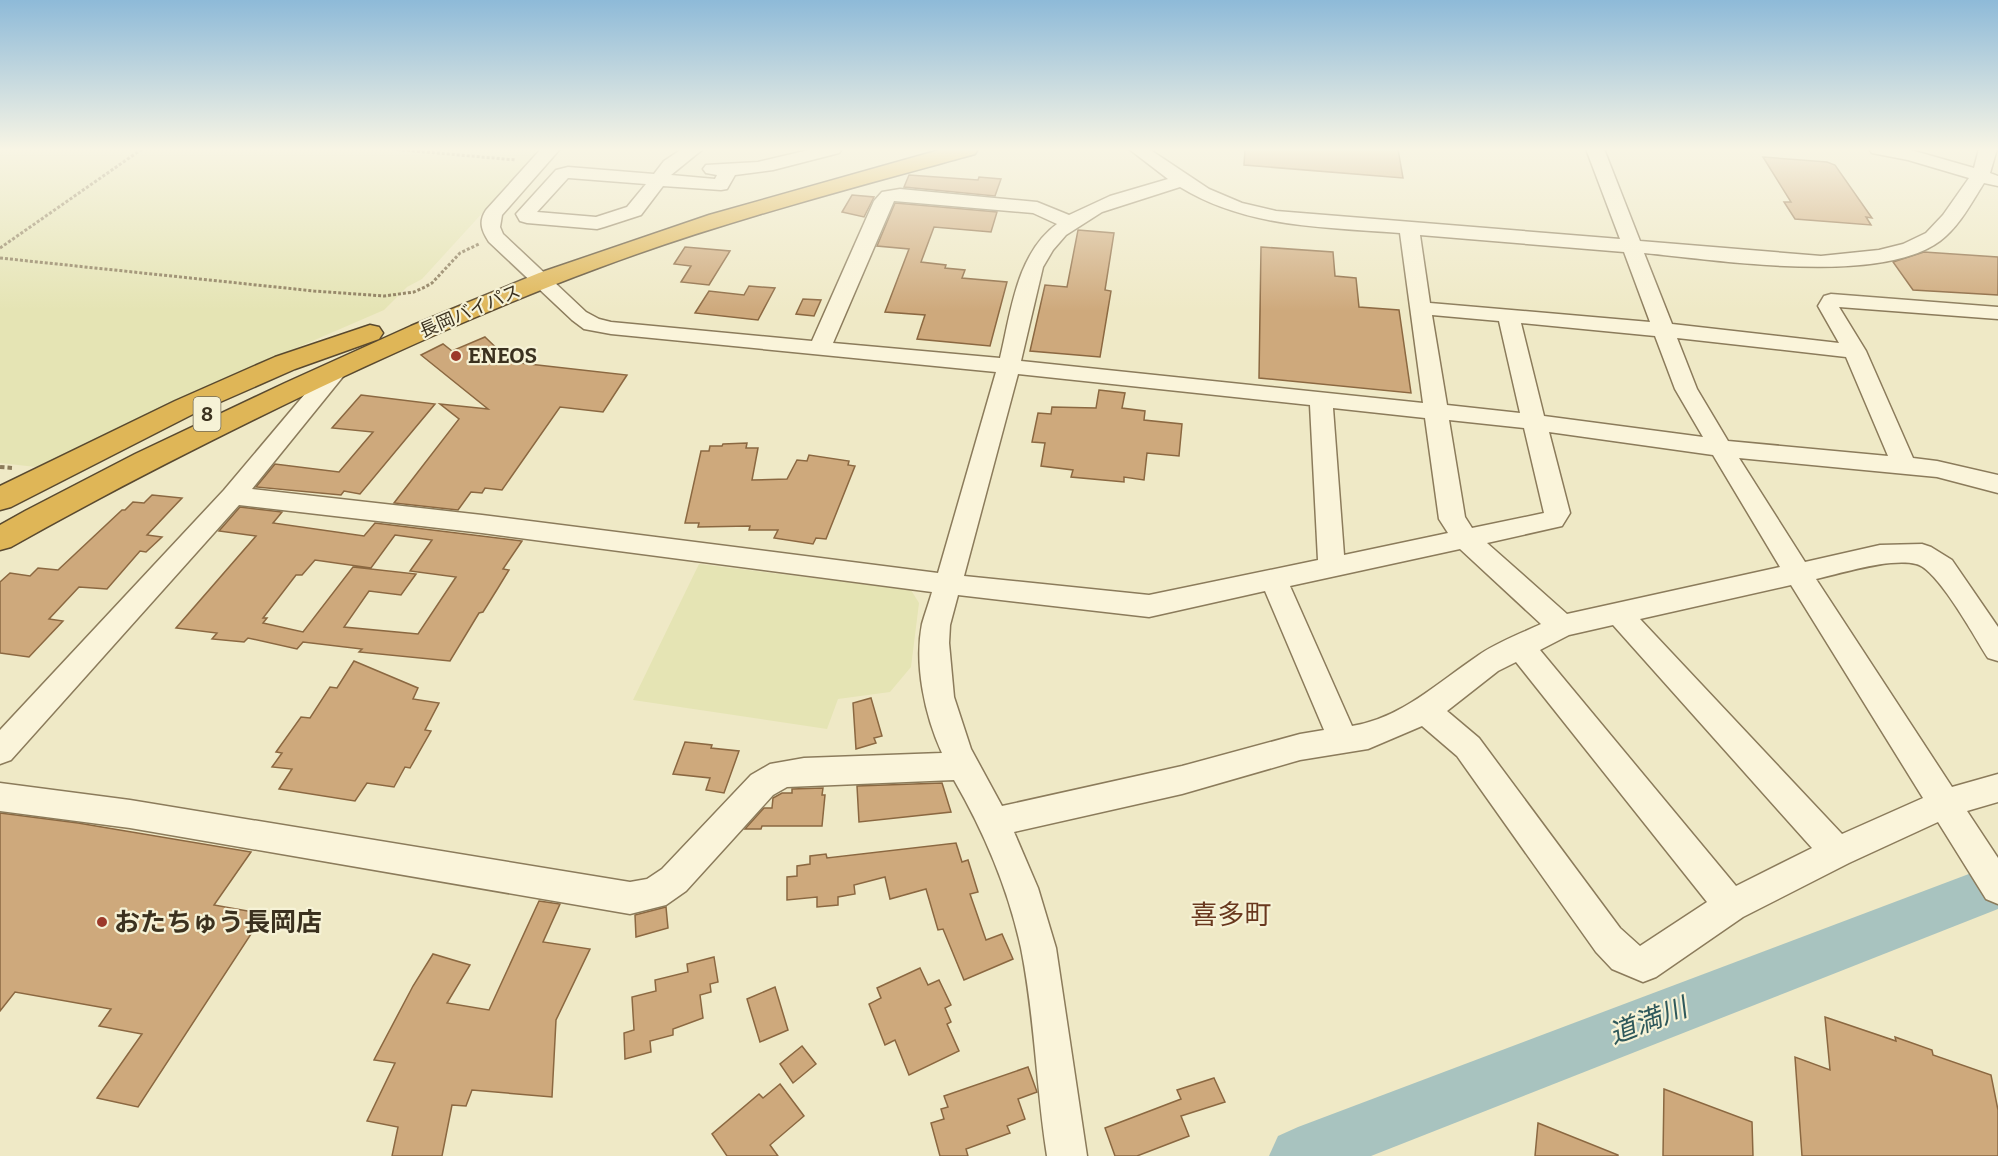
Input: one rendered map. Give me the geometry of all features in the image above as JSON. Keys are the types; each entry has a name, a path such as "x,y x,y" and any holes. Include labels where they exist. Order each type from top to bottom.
{"highway":[{"name":"長岡バイパス","path":"0,539 153,457 537,276 675,220 734,203"},
{"name":"長岡バイパス","path":"0,520 160,437 417,316 537,276 782,203"},
{"path":"0,500 185,407 285,363 417,316"},
{"path":"0,562 339,368"}],"street":[{"path":"504,203 490,223 496,238 579,316 592,324 628,331 1008,366 1535,422 1721,448 1936,469 1998,483"},
{"path":"535,203 525,214 527,217 597,223 634,211 640,203"},
{"path":"820,348 883,203"},
{"path":"984,203 1037,208 1070,222"},
{"path":"1067,1156 1060,1123 1044,975 1031,919 1019,881 993,822 963,766 944,716 936,685 933,654 936,625 946,584 996,414 1033,267 1041,250 1070,222 1109,203"},
{"path":"1223,203 1244,211 1276,218 1821,262 1851,260 1890,253 1923,243 1935,236 1966,203"},
{"path":"1616,203 1686,389 1798,572 1998,888"},
{"path":"1409,229 1452,519 1467,540 1562,626"},
{"path":"1904,465 1855,351 1828,306 1831,300 1998,313"},
{"path":"1421,308 1664,330 1855,351"},
{"path":"233,496 494,526 946,584 1149,606 1553,520 1557,513 1508,316"},
{"path":"0,751 233,496 339,368"},
{"path":"1321,400 1332,567"},
{"path":"993,822 1182,780 1300,747 1368,736 1426,711 1488,663 1562,626 1880,555 1922,554 1934,560 1951,576 1998,650"},
{"path":"1273,579 1343,739"},
{"path":"1618,614 1837,852"},
{"path":"1520,646 1731,906"},
{"path":"1426,711 1468,747 1608,940 1625,957 1642,965 1731,906 1837,852 1950,815 1998,788"},
{"path":"0,796 130,814 630,898 654,894 674,880 762,785 781,774 804,771 963,766"}],"path":[{"path":"0,248 65,203"},
{"path":"0,258 314,291 384,296 414,292 425,287 432,283 460,253 496,238"}],"green space":[{"path":"0,203 492,203 422,279 407,287 384,310 208,386 36,467 0,463"},
{"path":"699,564 911,590 919,603 911,667 890,692 838,699 827,729 633,700"}],"building":[{"path":"847,203 871,203 864,217 842,212"},
{"path":"895,203 997,212 991,232 934,227 921,262 965,270 962,278 1007,282 990,346 917,339 925,315 885,312 909,249 877,246"},
{"path":"1785,203 1861,203 1872,218 1866,217 1871,225 1795,219"},
{"path":"1078,230 1114,233 1105,290 1111,291 1100,357 1030,351 1045,285 1067,287"},
{"path":"685,247 730,251 709,285 681,282 691,266 674,264"},
{"path":"1261,247 1333,252 1335,276 1356,278 1359,307 1399,310 1411,393 1259,378"},
{"path":"1924,252 1998,257 1998,295 1913,290 1893,262"},
{"path":"749,286 775,288 758,320 695,313 709,291 744,295"},
{"path":"803,299 821,300 814,316 796,314"},
{"path":"485,337 511,362 627,375 603,412 560,407 502,490 485,488 482,493 471,492 458,510 394,503 459,419 440,404 488,409 421,355 443,344 452,351"},
{"path":"1099,390 1125,393 1122,408 1145,411 1144,420 1182,424 1179,456 1147,453 1144,480 1124,477 1124,482 1071,477 1073,470 1041,466 1045,443 1032,442 1038,413 1051,414 1052,407 1096,408"},
{"path":"361,395 435,404 360,494 344,491 341,495 256,487 275,464 339,472 373,432 332,428"},
{"path":"747,443 746,448 758,448 752,480 787,479 797,460 807,461 809,455 849,461 848,465 855,466 826,539 816,538 813,544 774,538 778,530 749,530 750,526 698,527 699,523 685,523 701,451 709,451 710,446"},
{"path":"152,495 182,498 147,535 162,537 146,552 140,551 107,589 79,587 49,619 63,621 29,657 0,653 0,582 10,573 30,576 38,568 58,570 122,510 133,502 144,503"},
{"path":"240,507 282,512 273,523 364,536 375,523 522,541 503,569 509,570 450,661 359,652 362,649 303,642 297,649 248,638 244,642 212,639 217,633 176,628 256,536 219,531","holes":["395,535 432,540 410,571 456,577 418,634 344,627 369,591 401,595 416,574 353,567 303,632 263,623 267,618 263,618 296,575 302,575 315,560 371,568"]},
{"path":"354,661 418,688 413,699 439,703 425,730 431,731 410,768 405,767 394,787 367,783 355,801 279,789 292,769 272,767 282,753 276,752 301,717 310,718 330,687 337,688"},
{"path":"871,698 882,736 874,738 876,743 856,749 853,703"},
{"path":"685,742 739,751 724,793 706,790 710,778 673,774"},
{"path":"942,783 951,812 859,822 857,786"},
{"path":"823,788 822,795 825,795 822,826 762,826 761,829 745,829 764,808 772,808 773,798 782,793 792,793 792,789"},
{"name":"おたちゅう長岡店","path":"0,813 78,823 251,852 214,905 264,914 138,1107 97,1098 142,1034 99,1026 111,1009 15,992 0,1011"},
{"path":"956,843 962,862 968,860 978,892 970,894 986,940 1002,934 1013,959 964,980 943,929 938,930 926,889 890,899 885,877 854,885 855,894 838,897 838,905 817,907 817,897 787,900 787,877 797,876 797,866 810,864 810,856 826,854 827,858"},
{"path":"539,901 560,904 543,942 590,949 556,1020 552,1097 472,1090 466,1106 452,1105 442,1156 392,1156 398,1127 367,1121 395,1063 374,1060 413,986 433,954 470,965 447,1003 489,1010"},
{"path":"666,907 668,928 636,937 635,915"},
{"path":"714,957 718,982 710,984 711,992 700,995 703,1018 673,1029 673,1035 650,1041 651,1052 625,1059 624,1033 634,1030 632,997 656,991 655,980 688,972 687,964"},
{"path":"920,968 928,985 939,980 951,1005 945,1008 951,1022 947,1024 959,1051 909,1075 895,1040 885,1045 869,1004 881,998 877,988"},
{"path":"775,987 788,1030 760,1042 747,999"},
{"path":"1825,1017 1896,1041 1895,1037 1932,1050 1933,1055 1991,1075 1998,1110 1998,1156 1802,1156 1795,1057 1830,1070"},
{"path":"802,1046 816,1064 793,1083 780,1064"},
{"path":"1028,1067 1037,1092 1018,1099 1025,1119 1007,1126 1010,1133 966,1149 968,1156 940,1156 931,1123 944,1119 941,1109 948,1107 944,1096"},
{"path":"1214,1078 1225,1102 1181,1116 1189,1136 1137,1156 1115,1156 1105,1128 1181,1099 1177,1090"},
{"path":"780,1084 804,1116 770,1145 778,1156 727,1156 712,1134 759,1094 763,1098"},
{"path":"1664,1089 1752,1122 1753,1156 1663,1156"},
{"path":"1538,1123 1618,1155 1618,1156 1535,1156"}],"waterway":[{"name":"道満川","path":"1298,1156 1998,886"}],"place":[{"name":"ENEOS","path":"456,356"},
{"name":"おたちゅう長岡店","path":"102,922"}],"district":[{"name":"喜多町","path":"1231,915"}]}
